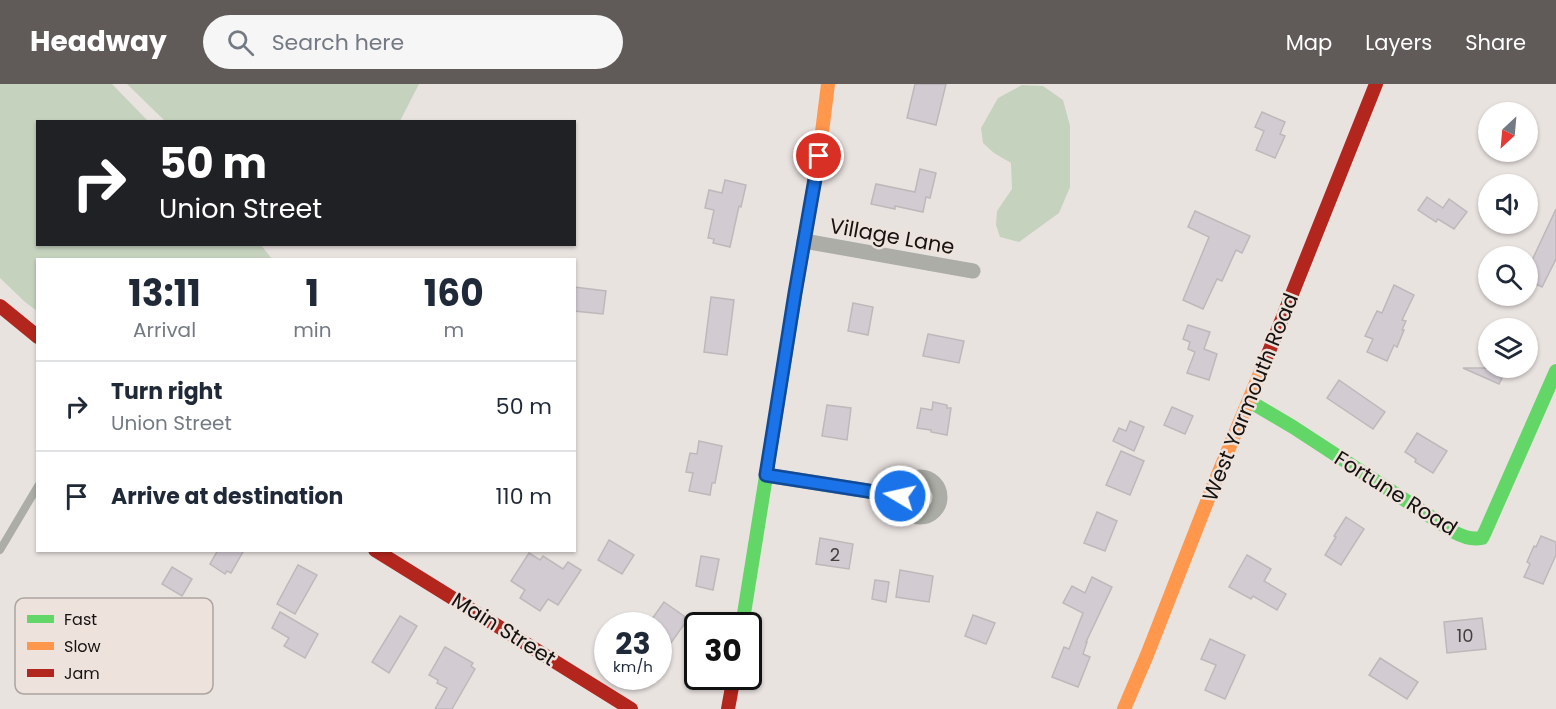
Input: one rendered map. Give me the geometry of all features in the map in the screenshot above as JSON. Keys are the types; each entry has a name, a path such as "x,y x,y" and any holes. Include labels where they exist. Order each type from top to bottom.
{"main road":[{"path":"744,612 819,156 828,84"},
{"name":"West Yarmouth Road","path":"1124,709 1143,668 1197,526 1345,166 1376,84"},
{"path":"0,306 36,335"},
{"name":"Fortune Road","path":"1249,401 1454,532 1476,540 1482,538 1485,532 1556,371"},
{"name":"Main Street","path":"378,552 631,709"},
{"path":"728,709 731,690"}],"street":[{"name":"Village Lane","path":"804,241 973,271"},
{"path":"766,475 900,496"}],"lane":[{"path":"0,550 36,489"}],"green space":[{"path":"0,84 112,84 147,120 36,120 36,246 262,246 271,258 36,258 36,310 0,278"},
{"path":"127,84 419,84 401,120 164,120"},
{"path":"1022,85 1043,86 1063,100 1070,126 1070,187 1059,213 1019,242 1000,237 996,225 997,211 1012,189 1011,163 983,143 981,128 998,98"}],"building":[{"path":"915,84 946,84 936,125 907,118"},
{"path":"1262,112 1285,122 1280,134 1285,136 1275,158 1256,150 1264,131 1255,127"},
{"path":"920,169 936,173 930,198 926,197 923,212 871,204 876,184 915,192"},
{"path":"725,180 746,185 730,247 713,243 714,239 708,238 714,210 705,208 709,190 722,193"},
{"path":"1427,197 1443,208 1449,199 1467,212 1454,229 1438,219 1436,222 1418,210"},
{"path":"1556,209 1556,259 1542,287 1538,285 1538,247"},
{"path":"1195,211 1250,236 1242,253 1236,250 1222,281 1217,279 1203,309 1183,300 1209,237 1188,227"},
{"path":"1394,285 1414,295 1402,320 1406,321 1402,330 1404,330 1397,347 1394,345 1387,361 1367,352 1373,339 1365,336 1377,311 1382,313"},
{"path":"576,287 606,291 603,314 576,311"},
{"path":"711,297 734,300 727,355 704,352"},
{"path":"853,303 873,307 868,335 848,331"},
{"path":"1188,325 1210,332 1204,349 1217,354 1209,380 1187,373 1195,352 1188,349 1190,342 1183,339"},
{"path":"928,334 964,341 959,363 923,356"},
{"path":"1463,368 1478,368 1478,375"},
{"path":"1486,378 1502,378 1499,384"},
{"path":"1339,380 1385,412 1373,429 1327,398"},
{"path":"933,402 951,408 947,435 917,428 921,408 932,410"},
{"path":"827,405 851,408 847,440 822,436"},
{"path":"1172,407 1193,416 1185,434 1164,425"},
{"path":"1130,421 1144,427 1134,451 1113,441 1119,428 1126,431"},
{"path":"1417,433 1447,451 1433,473 1415,462 1416,459 1405,452"},
{"path":"699,441 722,446 715,483 712,483 710,495 689,491 693,473 686,472 690,453 697,454"},
{"path":"1121,451 1144,461 1130,495 1106,485"},
{"path":"1097,512 1117,521 1105,551 1084,543"},
{"path":"1346,517 1364,529 1341,565 1325,555"},
{"path":"1541,536 1556,542 1556,555 1543,584 1524,577 1530,564 1527,562"},
{"path":"820,538 853,544 849,569 816,564"},
{"path":"609,540 634,555 622,574 598,560"},
{"path":"217,552 243,552 231,573 227,571 225,574 210,564"},
{"path":"529,553 540,560 543,556 563,569 568,562 581,570 558,605 548,599 540,611 520,598 525,590 511,581"},
{"path":"1247,555 1271,569 1264,581 1286,594 1277,610 1253,596 1251,599 1229,587"},
{"path":"701,556 719,559 713,590 696,586"},
{"path":"298,565 317,575 295,614 277,604"},
{"path":"172,567 192,579 182,596 162,584"},
{"path":"900,570 933,576 929,602 896,597"},
{"path":"1092,577 1112,587 1086,642 1083,654 1090,657 1078,687 1052,677 1064,647 1069,649 1083,613 1063,603 1072,586 1085,593"},
{"path":"875,580 889,582 886,602 872,599"},
{"path":"664,602 684,616 684,625 672,641 672,612 657,612"},
{"path":"280,612 318,634 305,658 284,646 289,638 272,628"},
{"path":"973,615 995,623 986,644 965,636"},
{"path":"400,616 417,626 389,673 372,662"},
{"path":"1482,618 1486,649 1447,653 1444,622"},
{"path":"1210,639 1245,655 1225,699 1205,690 1216,665 1201,659"},
{"path":"445,647 473,663 471,666 475,669 452,709 435,709 447,688 437,683 438,680 429,675"},
{"path":"1380,658 1418,682 1407,699 1369,675"}],"traffic: fast":[{"path":"744,612 797,283"},
{"path":"1249,401 1454,532 1468,538 1478,539 1482,538 1485,532 1556,371"}],"traffic: slow":[{"path":"797,283 819,156 828,84"},
{"path":"1124,709 1268,354"}],"traffic: jam":[{"path":"1268,354 1376,84"},
{"path":"0,306 36,335"},
{"path":"378,552 631,709"},
{"path":"728,709 731,690"}],"route":[{"path":"819,156 766,475 900,496"}]}
